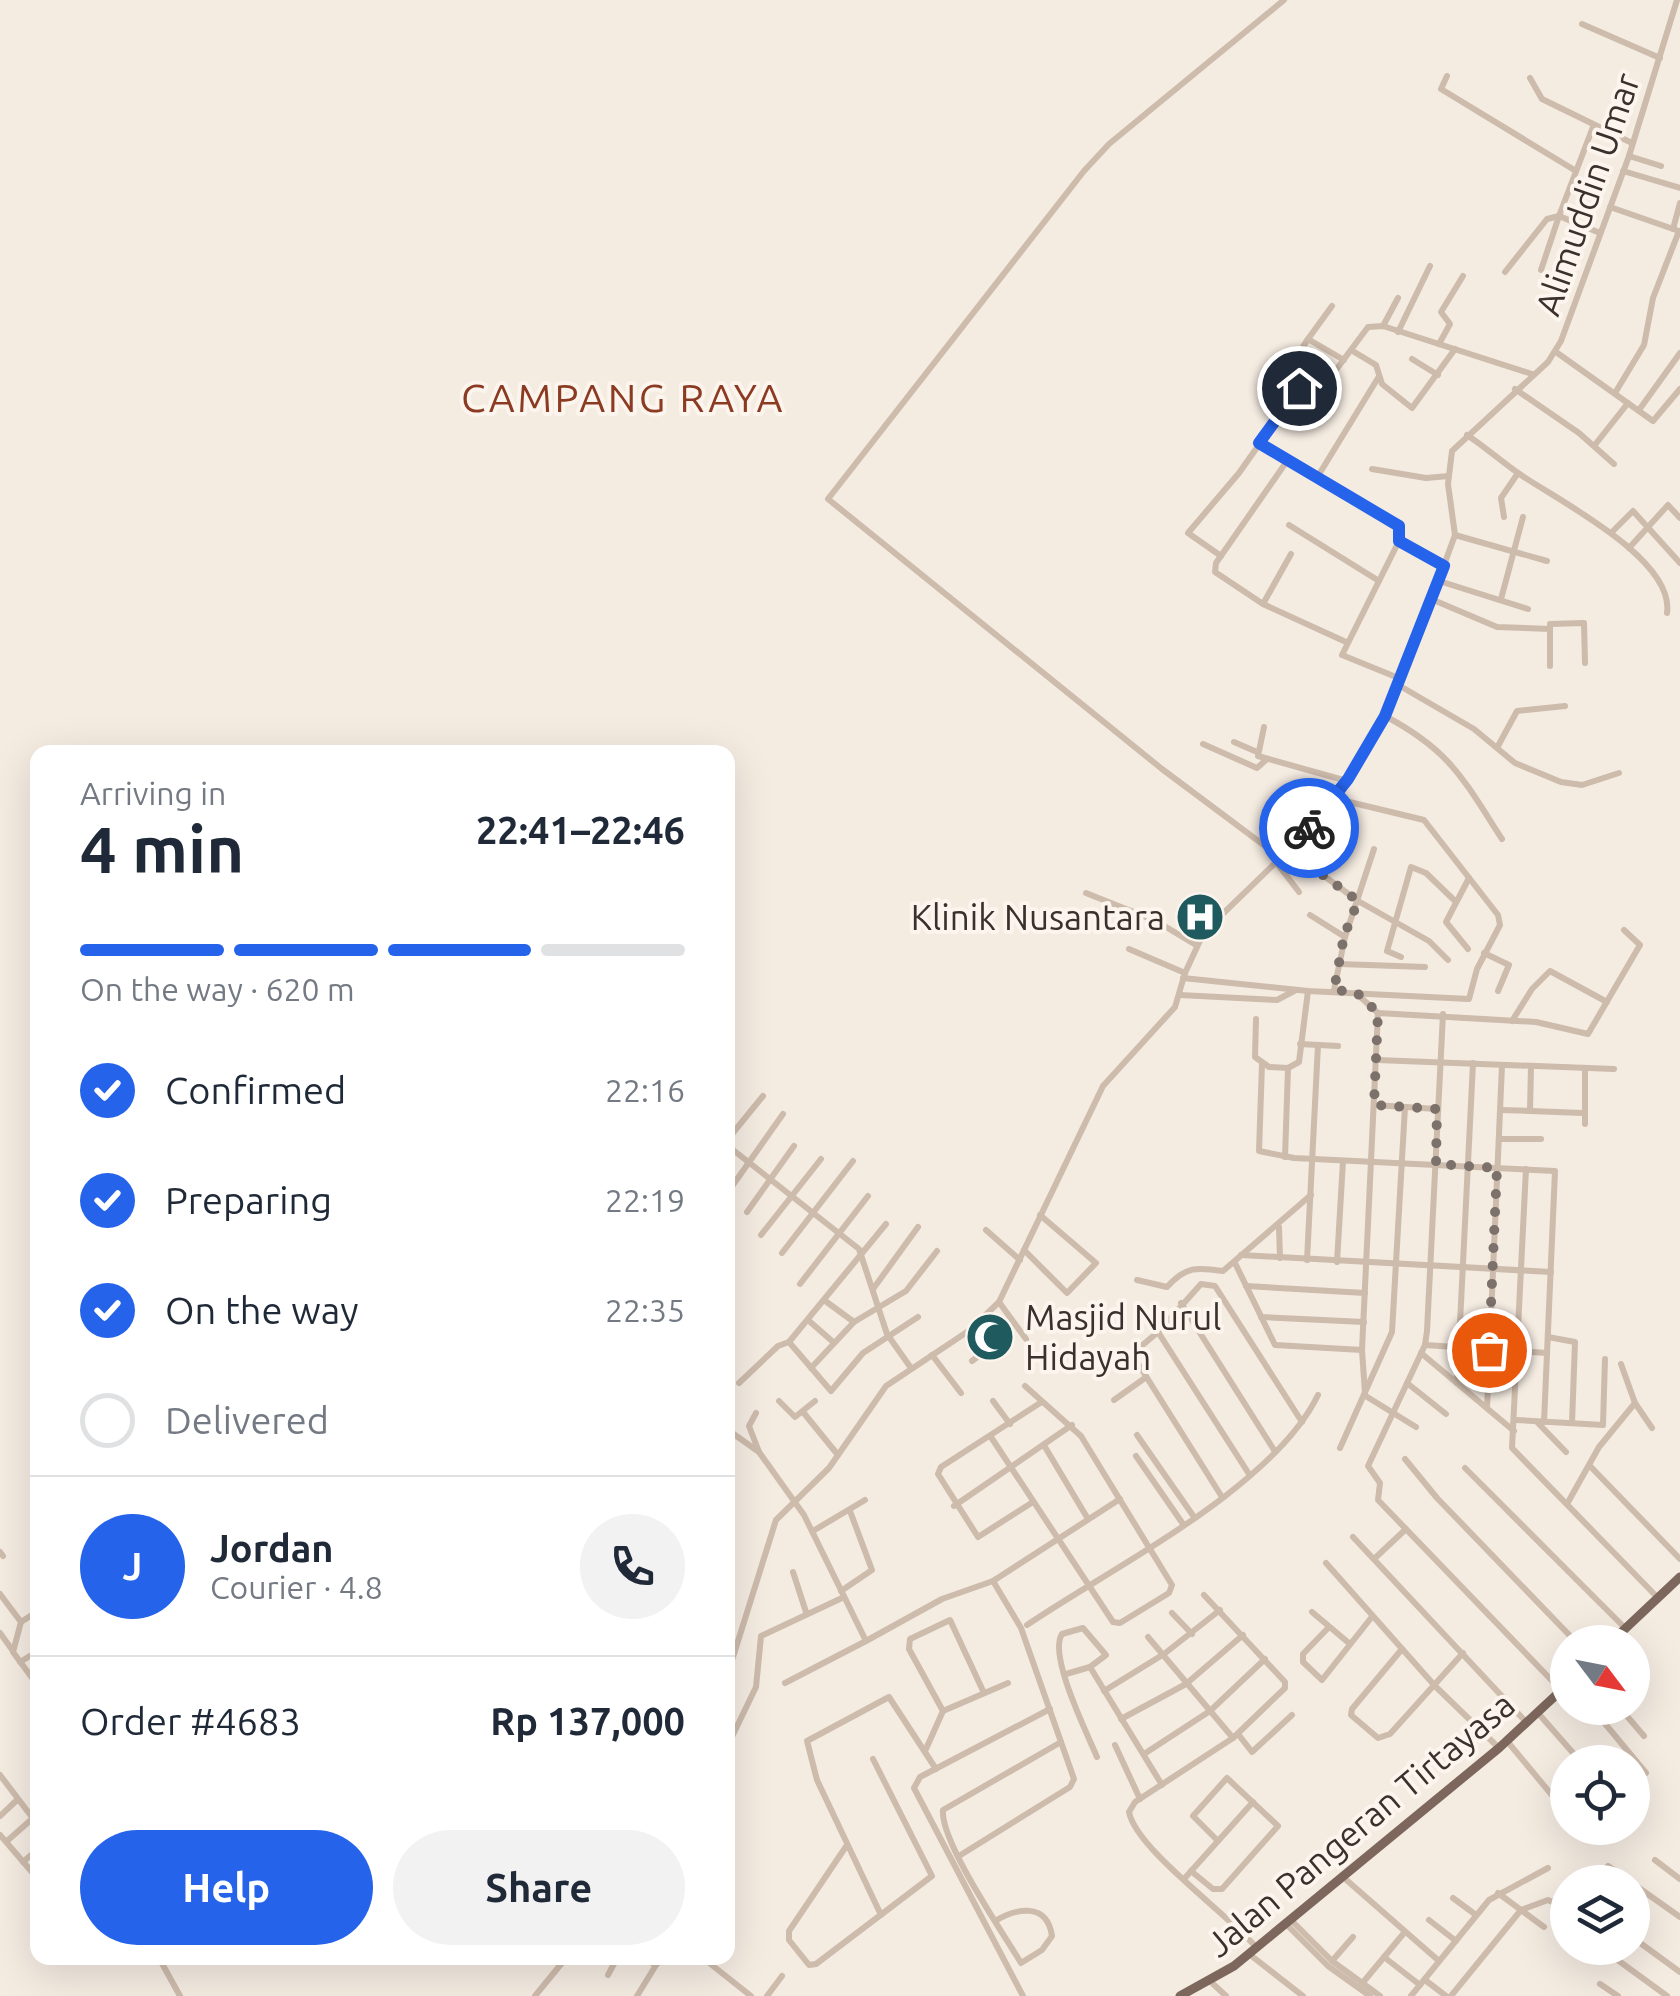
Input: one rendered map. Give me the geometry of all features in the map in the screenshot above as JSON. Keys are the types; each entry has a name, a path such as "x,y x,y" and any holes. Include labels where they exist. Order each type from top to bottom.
{"main road":[{"path":"1630,1625 1680,1577"},
{"name":"Jalan Pangeran Tirtayasa","path":"1180,1996 1211,1982 1253,1951 1550,1700"}],"street":[{"path":"1284,0 1109,144 1084,171 828,499 1278,860 1298,892"},
{"name":"Alimuddin Umar","path":"1449,476 1452,452 1556,352 1576,310 1677,0"},
{"path":"1582,24 1660,58"},
{"path":"1447,76 1441,89 1576,172"},
{"path":"1530,78 1542,99 1632,143"},
{"path":"1541,270 1593,127"},
{"path":"1628,156 1661,166"},
{"path":"1623,171 1680,188"},
{"path":"1614,392 1644,345 1654,298 1678,230 1680,204"},
{"path":"1610,206 1678,230"},
{"path":"1505,272 1547,219 1558,216 1600,233"},
{"path":"1398,332 1430,266"},
{"path":"1439,344 1450,324 1441,312 1463,276"},
{"path":"1382,326 1398,298"},
{"path":"1327,382 1290,367 1332,306"},
{"path":"1221,556 1188,533 1299,388 1316,394 1368,327 1382,326 1534,374"},
{"path":"1308,339 1344,360"},
{"path":"1351,350 1376,365 1378,378 1412,408 1455,349"},
{"path":"1556,352 1654,421 1680,389"},
{"path":"1638,410 1680,352"},
{"path":"1412,359 1438,375"},
{"path":"1318,476 1378,378"},
{"path":"1515,389 1614,464"},
{"path":"1672,400 1680,407"},
{"path":"1594,446 1628,403"},
{"path":"1467,435 1630,548 1650,573 1668,606 1667,614"},
{"path":"1259,443 1399,526 1399,541 1346,642 1343,658 1401,682 1498,746 1515,763 1568,785 1619,773"},
{"path":"1287,461 1221,556 1216,574 1264,604 1346,642"},
{"path":"735,1652 757,1587 768,1536 794,1501 838,1456 872,1402 911,1368 985,1319 999,1302 1103,1086 1163,1022 1180,995 1196,944 1220,912 1289,850 1333,798 1385,716 1456,535 1449,476 1372,469"},
{"path":"1504,516 1500,498 1518,473"},
{"path":"1630,548 1668,505 1680,518"},
{"path":"1612,532 1632,511 1680,562"},
{"path":"1501,599 1523,517"},
{"path":"1289,525 1378,581"},
{"path":"1456,535 1547,562"},
{"path":"1399,541 1444,566"},
{"path":"1264,604 1291,554"},
{"path":"1439,581 1528,609"},
{"path":"1431,599 1497,627 1550,629"},
{"path":"1550,666 1550,629 1556,620 1584,622 1585,663"},
{"path":"1498,746 1517,711 1566,706"},
{"path":"1385,716 1424,737 1454,763 1502,839"},
{"path":"1257,752 1264,728"},
{"path":"1234,742 1267,759 1346,781"},
{"path":"1202,744 1257,768 1267,759"},
{"path":"1128,949 1184,975 1308,991 1468,1000 1500,920 1424,820 1333,798"},
{"path":"1289,850 1358,901 1428,941 1448,960"},
{"path":"1334,990 1344,936 1374,850"},
{"path":"1402,957 1387,951 1412,866 1426,873 1454,900"},
{"path":"1468,949 1446,922 1454,900 1469,878"},
{"path":"1086,893 1156,920 1196,944"},
{"path":"1310,915 1344,936"},
{"path":"1356,992 1378,1013 1443,1014 1566,1026 1588,1034 1640,945 1624,930"},
{"path":"1484,953 1509,965 1498,991"},
{"path":"1339,964 1425,967"},
{"path":"1512,1021 1532,989 1550,971 1608,1002"},
{"path":"1180,995 1277,1000 1297,990"},
{"path":"1256,1019 1252,1053 1262,1064 1288,1068 1298,1065 1308,991"},
{"path":"1364,1394 1362,1350 1378,1013"},
{"path":"1443,1014 1431,1267 1423,1349 1368,1464 1380,1483 1378,1500 1550,1673"},
{"path":"1300,1044 1338,1046"},
{"path":"1308,1260 1318,1045"},
{"path":"1377,1060 1614,1069"},
{"path":"1262,1064 1256,1149 1314,1160 1556,1172 1541,1422 1566,1452"},
{"path":"1458,1384 1473,1064"},
{"path":"1486,1408 1502,1064"},
{"path":"1530,1110 1531,1066"},
{"path":"1286,1156 1288,1068"},
{"path":"1585,1068 1585,1124"},
{"path":"735,1133 763,1096"},
{"path":"1374,1105 1437,1109"},
{"path":"1340,1448 1392,1332 1405,1107"},
{"path":"1501,1110 1583,1113"},
{"path":"735,1181 783,1114"},
{"path":"1499,1138 1541,1139"},
{"path":"747,1212 794,1146"},
{"path":"735,1148 862,1253 887,1334 911,1368"},
{"path":"761,1235 821,1159"},
{"path":"1337,1262 1342,1160"},
{"path":"782,1253 854,1161"},
{"path":"1526,1169 1515,1453 1658,1598"},
{"path":"1137,1280 1168,1287 1184,1270 1195,1266 1223,1270 1311,1195"},
{"path":"800,1284 868,1196"},
{"path":"1024,1250 1070,1293 1096,1260 1040,1215"},
{"path":"739,1383 778,1346 789,1342 886,1224"},
{"path":"1279,1225 1280,1258"},
{"path":"873,1289 918,1227"},
{"path":"986,1230 1020,1260"},
{"path":"811,1368 832,1340 854,1322 906,1291 937,1250"},
{"path":"1241,1255 1551,1272"},
{"path":"1235,1263 1278,1347 1362,1350"},
{"path":"1222,1496 1132,1354 1158,1332 1201,1284 1215,1286 1302,1422"},
{"path":"1244,1286 1365,1293"},
{"path":"824,1300 854,1322"},
{"path":"999,1302 1026,1340"},
{"path":"1181,1303 1274,1450"},
{"path":"789,1342 832,1391 863,1353 918,1317"},
{"path":"1261,1317 1364,1322"},
{"path":"972,1362 998,1342 985,1319"},
{"path":"808,1320 832,1340"},
{"path":"1158,1332 1249,1474"},
{"path":"1548,1337 1575,1342 1572,1423"},
{"path":"1423,1349 1546,1353"},
{"path":"1423,1349 1514,1431"},
{"path":"932,1355 962,1394"},
{"path":"1516,1420 1603,1424 1605,1359"},
{"path":"1621,1364 1635,1403 1652,1428"},
{"path":"1114,1400 1145,1378"},
{"path":"1407,1383 1446,1414"},
{"path":"990,1437 1114,1622 1120,1623 1171,1589 1167,1575 1146,1548 1073,1424 1040,1403 1025,1386"},
{"path":"1364,1394 1416,1427"},
{"path":"1026,1625 1222,1496 1302,1422 1318,1395"},
{"path":"780,1401 792,1417 815,1402"},
{"path":"993,1402 1010,1424"},
{"path":"1033,1502 978,1537 954,1506 938,1479 938,1471 1040,1403"},
{"path":"1566,1504 1635,1403"},
{"path":"803,1412 838,1456"},
{"path":"756,1414 749,1426 759,1452 813,1531 866,1641"},
{"path":"954,1506 1045,1447 1073,1424"},
{"path":"735,1435 759,1452"},
{"path":"1137,1435 1194,1517"},
{"path":"1045,1447 1088,1519"},
{"path":"1136,1456 1183,1524"},
{"path":"1405,1459 1437,1498 1560,1625"},
{"path":"1590,1466 1680,1559"},
{"path":"1465,1468 1622,1625"},
{"path":"784,1684 942,1599 993,1582 1120,1499"},
{"path":"813,1531 865,1500"},
{"path":"735,1730 756,1687 761,1636 842,1595 872,1570 850,1510"},
{"path":"1374,1559 1406,1530"},
{"path":"1353,1538 1527,1723"},
{"path":"1326,1563 1434,1686 1503,1744 1550,1795"},
{"path":"793,1572 806,1612"},
{"path":"959,1856 1070,1787 1074,1773 1021,1628 993,1582"},
{"path":"0,1594 20,1622"},
{"path":"1204,1595 1265,1659 1285,1688 1235,1736 1140,1799 1129,1812 1136,1830 1232,1920 1253,1951 1303,1996"},
{"path":"1104,1690 1164,1654 1220,1610"},
{"path":"1312,1612 1350,1644"},
{"path":"1172,1613 1192,1634"},
{"path":"13,1652 20,1622 30,1616"},
{"path":"1329,1626 1302,1654 1303,1662 1322,1680 1371,1618"},
{"path":"943,1711 909,1649 916,1635 950,1620 984,1693"},
{"path":"1066,1674 1090,1666 1106,1654 1089,1632 1076,1627 1057,1642 1066,1674 1097,1757"},
{"path":"1121,1718 1186,1684 1243,1635"},
{"path":"1,1636 30,1675"},
{"path":"1148,1637 1210,1711 1252,1752 1292,1715"},
{"path":"1402,1649 1356,1702 1352,1715 1378,1738 1386,1737 1463,1653"},
{"path":"20,1662 30,1656"},
{"path":"1144,1754 1210,1711 1265,1659"},
{"path":"1090,1666 1162,1786"},
{"path":"926,1749 943,1711 1008,1683"},
{"path":"881,1914 817,1780 807,1742 889,1697 936,1770"},
{"path":"1023,1996 914,1788 917,1779 1050,1709"},
{"path":"1538,1712 1566,1745"},
{"path":"1606,1725 1623,1745"},
{"path":"1635,1725 1644,1736"},
{"path":"995,1921 1013,1910 1037,1912 1047,1919 1052,1936 1024,1964 995,1921 942,1817 947,1806 1061,1742"},
{"path":"1115,1745 1140,1799"},
{"path":"847,1846 792,1925 789,1940 813,1966 932,1876 873,1760"},
{"path":"1191,1872 1213,1889 1222,1890 1276,1830 1278,1822 1226,1778 1203,1802 1194,1820 1218,1841"},
{"path":"1,1779 30,1816"},
{"path":"0,1816 17,1800"},
{"path":"1184,1879 1253,1802"},
{"path":"30,1824 3,1838 30,1870"},
{"path":"23,1862 30,1856"},
{"path":"1655,1860 1680,1879"},
{"path":"1411,1996 1498,1893 1548,1868"},
{"path":"1343,1877 1440,1961"},
{"path":"1498,1893 1544,1927"},
{"path":"1650,1896 1680,1917"},
{"path":"1453,1898 1476,1915"},
{"path":"1384,1957 1449,1996 1521,1910 1550,1901"},
{"path":"1429,1920 1456,1941"},
{"path":"1288,1922 1330,1964 1380,1996"},
{"path":"1360,1985 1404,1932"},
{"path":"1330,1964 1353,1937"},
{"path":"1650,1950 1680,1972"},
{"path":"164,1965 180,1996"},
{"path":"536,1996 560,1965"},
{"path":"608,1975 613,1965"},
{"path":"637,1996 656,1965"},
{"path":"712,1965 751,1996"},
{"path":"1624,1965 1666,1996"},
{"path":"767,1996 782,1976"},
{"path":"1211,1982 1226,1996"},
{"path":"1600,1984 1618,1996"},
{"path":"1360,1985 1370,1996"},
{"path":"736,1996 740,1987"}],"way so far":[{"path":"1309,828 1289,850 1358,901 1344,936 1334,990 1356,992 1378,1013 1374,1105 1437,1109 1436,1164 1497,1168 1489,1350"}],"place":[{"name":"Klinik Nusantara","path":"1200,917"},
{"name":"Masjid Nurul Hidayah","path":"990,1337"}],"district":[{"name":"CAMPANG RAYA","path":"623,397"}],"route":[{"path":"1299,388 1259,443 1399,526 1399,541 1444,566 1385,716 1348,779 1309,828"}]}
